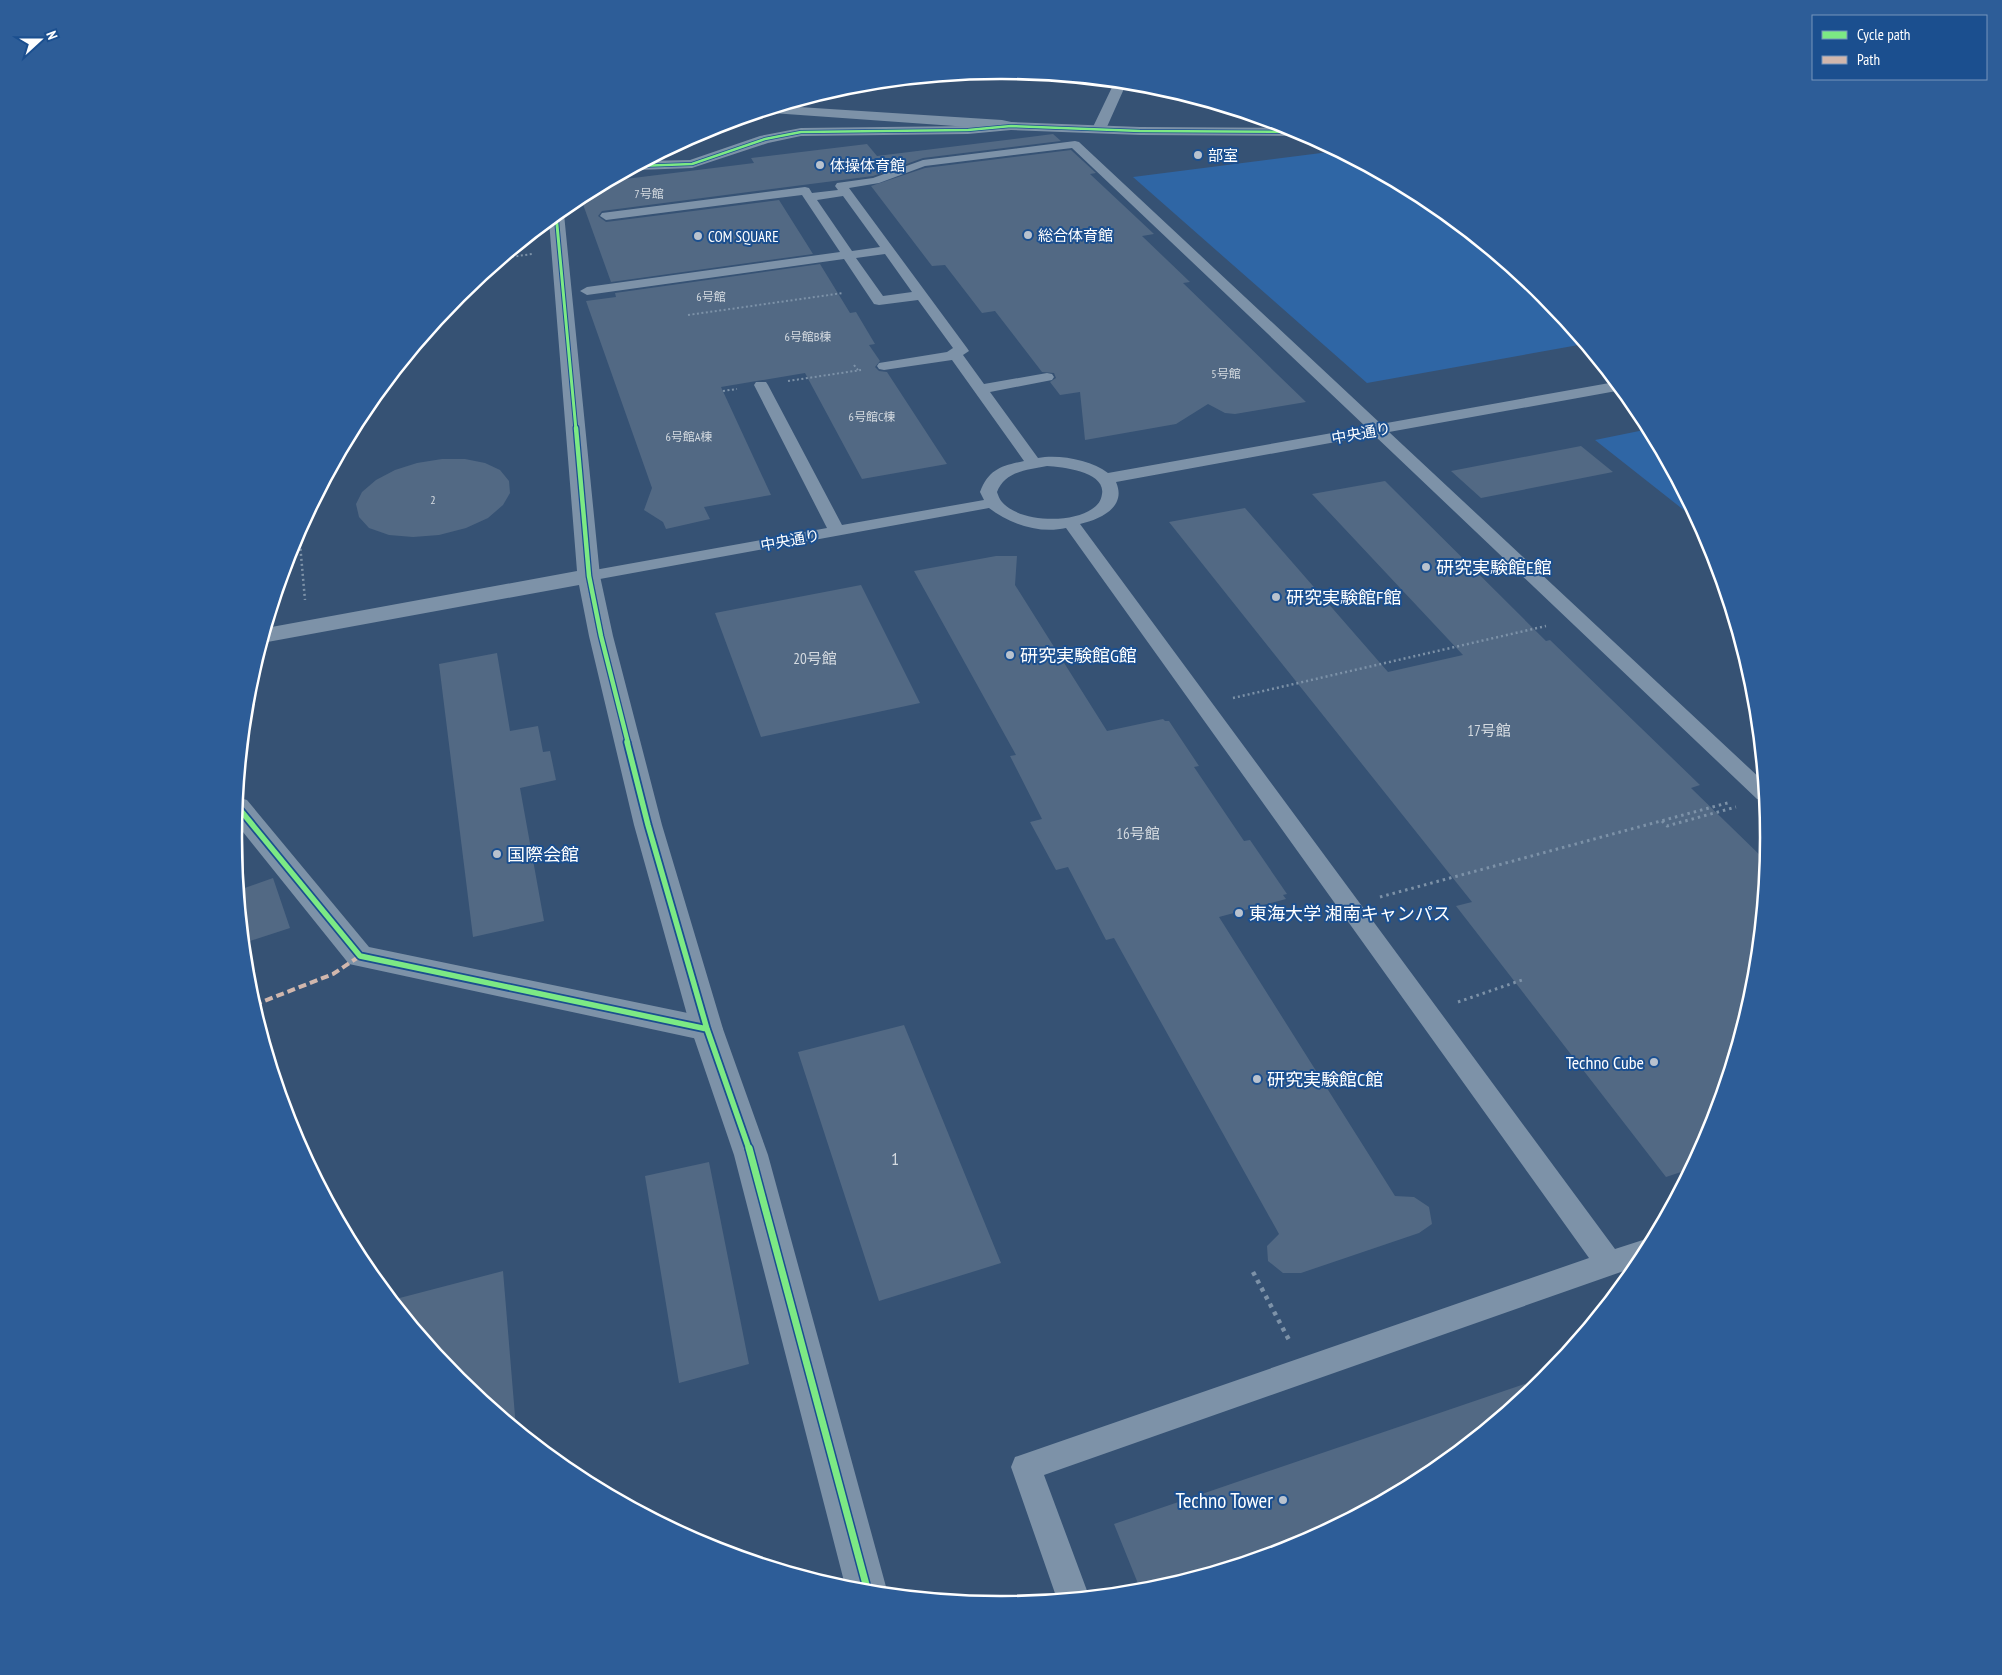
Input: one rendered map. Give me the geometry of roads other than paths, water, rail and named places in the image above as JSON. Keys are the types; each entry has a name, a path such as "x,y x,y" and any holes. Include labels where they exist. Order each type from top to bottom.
{"street":[{"path":"1099,129 1118,88"},
{"path":"788,110 1012,126"},
{"path":"649,166 692,164 765,140 801,132 968,130 1012,126 1277,132"},
{"path":"557,223 589,576 601,636 648,825 707,1029 751,1155 866,1584"},
{"path":"270,635 589,576"},
{"path":"243,813 360,956 707,1029"}],"lane":[{"path":"1033,462 954,352 962,351 841,186 875,181 923,163 1075,144 1758,788"},
{"path":"606,216 805,191 879,301 921,295"},
{"path":"808,197 846,192"},
{"path":"587,291 888,250"},
{"path":"884,366 956,355"},
{"path":"980,389 1046,377"},
{"path":"761,385 837,531"},
{"name":"中央通り","path":"1103,479 1611,387"},
{"path":"1047,460 1067,462 1086,467 1108,485 1110,496 1105,507 1093,516 1071,523 1041,524 1015,519 1001,512 992,503 988,493 990,483 998,474 1011,467 1033,462 1047,460"},
{"name":"中央通り","path":"589,576 992,503"},
{"path":"1071,523 1610,1263"},
{"path":"1071,1593 1026,1467 1635,1255"}],"place":[{"name":"部室","path":"1198,155"},
{"name":"体操体育館","path":"820,165"},
{"name":"総合体育館","path":"1028,235"},
{"name":"COM SQUARE","path":"698,236"},
{"name":"研究実験館E館","path":"1426,567"},
{"name":"研究実験館F館","path":"1276,597"},
{"name":"研究実験館G館","path":"1010,655"},
{"name":"国際会館","path":"497,854"},
{"name":"東海大学 湘南キャンパス","path":"1239,913"},
{"name":"Techno Cube","path":"1654,1062"},
{"name":"研究実験館C館","path":"1257,1079"},
{"name":"Techno Tower","path":"1283,1500"}]}
